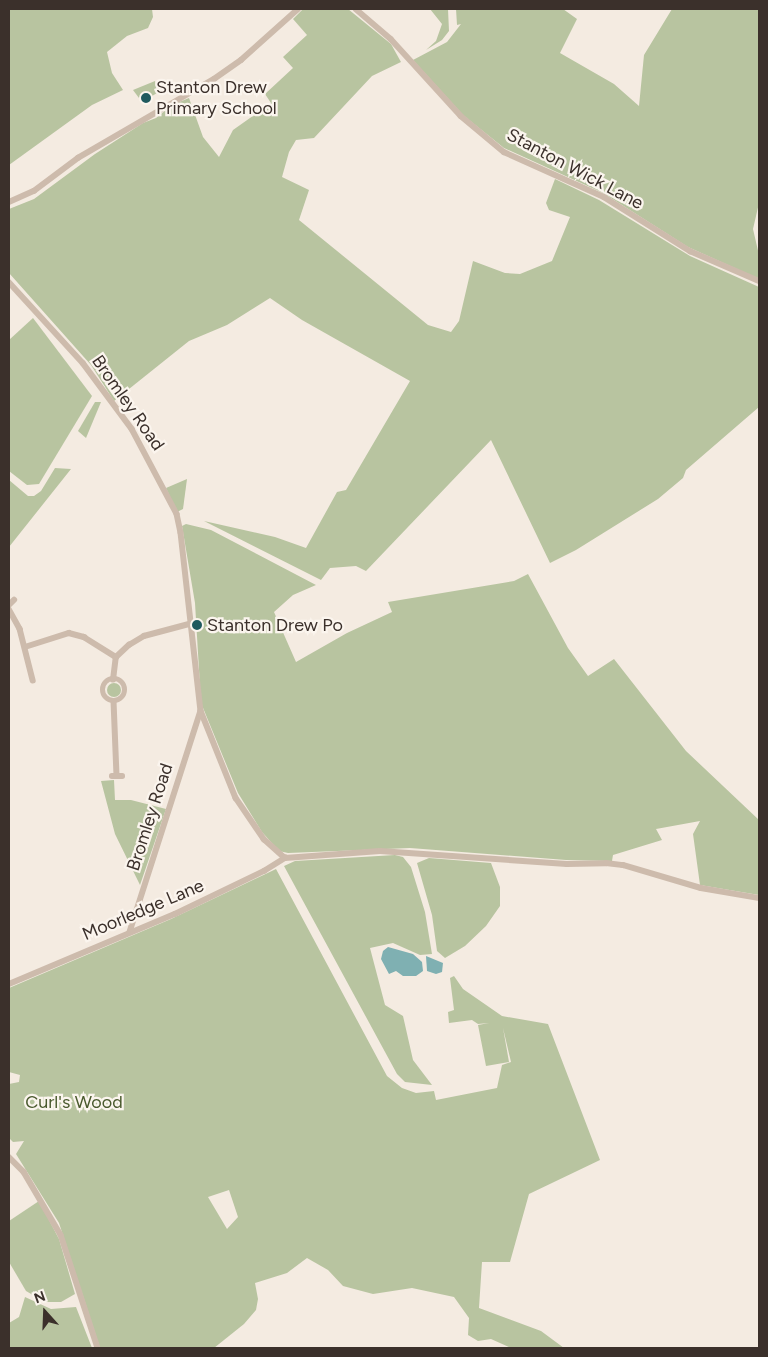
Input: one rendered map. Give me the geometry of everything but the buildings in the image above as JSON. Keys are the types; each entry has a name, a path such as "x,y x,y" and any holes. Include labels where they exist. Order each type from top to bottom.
{"street":[{"path":"9,202 34,191 78,158 214,80 241,60 298,9"},
{"name":"Stanton Wick Lane","path":"356,9 391,39 461,116 504,152 604,197 690,251 759,281"},
{"name":"Bromley Road","path":"9,282 83,363 143,446 179,521 201,711 236,798 264,839 285,858"},
{"path":"9,605 14,600"},
{"path":"9,609 18,623 33,680"},
{"path":"113,680 116,657 144,636 192,623"},
{"path":"25,647 69,633 84,637 116,657"},
{"path":"113,680 120,682 124,688 121,698 114,701 107,698 103,690 106,682 113,680"},
{"path":"114,701 117,776"},
{"name":"Bromley Road","path":"130,932 201,711"},
{"path":"285,858 380,851 567,864 606,863 623,865 701,888 759,898"},
{"name":"Moorledge Lane","path":"9,984 212,896 281,863 285,858"},
{"path":"9,1157 24,1172 61,1235 98,1348"}],"green space":[{"path":"9,9 152,9 153,17 148,28 127,36 107,52 112,73 123,90 92,105 9,165"},
{"path":"303,9 348,9 391,44 401,62 372,76 314,138 296,140 289,152 282,177 309,190 299,220 428,325 451,332 459,321 473,261 505,273 520,274 552,261 570,217 549,210 546,203 555,179 599,200 690,256 759,287 759,407 686,470 683,478 658,499 576,550 550,563 491,440 366,571 356,566 330,568 321,580 204,521 275,537 306,548 337,492 346,490 410,381 302,320 270,298 227,325 189,341 114,401 91,365 9,273 9,209 34,199 95,154 143,123 156,118 172,105 189,98 203,137 219,157 233,130 271,103 265,94 293,68 283,57 307,35 293,19"},
{"path":"430,9 448,9 449,31 442,40 426,50 436,41 442,24"},
{"path":"456,9 563,9 577,19 560,53 614,84 639,106 644,55 672,9 759,9 759,203 753,229 759,255 759,279 688,247 603,193 504,148 463,115 413,60 447,42 461,24 457,25"},
{"path":"155,81 157,93 142,102 133,90"},
{"path":"33,318 92,396 39,484 27,485 9,471 9,340"},
{"path":"95,402 101,402 86,438 78,431"},
{"path":"55,468 71,469 9,547 9,480 28,496 34,496 41,491"},
{"path":"187,479 183,509 177,512 166,488"},
{"path":"186,524 211,530 316,585 293,595 274,612 296,662 347,633 392,612 388,602 514,581 528,574 568,648 588,676 614,659 686,751 759,820 759,895 700,885 693,834 700,821 656,829 662,840 613,855 612,861 566,860 410,848 288,853 279,851 262,832 238,793 201,703 195,603 182,526"},
{"path":"111,683 117,683 121,690 117,697 111,697 107,693 107,687"},
{"path":"114,780 115,800 131,800 166,809 140,885 115,834 101,781"},
{"path":"395,855 403,857 411,867 425,912 432,954 420,955 393,943 370,948 385,1005 403,1016 413,1060 432,1085 405,1082 397,1074 284,866 295,861"},
{"path":"429,858 491,863 500,887 500,906 486,926 465,946 445,958 437,951 432,915 417,863"},
{"name":"Curl's Wood","path":"276,869 387,1076 402,1088 416,1093 434,1091 436,1100 497,1088 502,1065 511,1062 503,1028 509,1062 486,1066 478,1025 489,1023 478,1024 472,1020 449,1023 448,1012 454,1010 450,978 454,976 463,989 502,1016 548,1024 600,1160 529,1194 510,1262 482,1262 479,1308 541,1331 564,1348 511,1348 491,1339 478,1341 468,1335 469,1318 454,1297 412,1288 373,1294 343,1286 328,1270 307,1258 287,1273 255,1283 258,1299 256,1310 244,1324 214,1348 100,1348 59,1223 16,1154 24,1141 13,1142 9,1138 9,1084 19,1082 20,1075 9,1072 9,988 171,919","holes":["229,1190 238,1217 227,1229 208,1197"]},
{"path":"39,1201 59,1239 75,1294 61,1302 45,1302 26,1291 9,1262 9,1221"},
{"path":"25,1297 51,1309 76,1307 92,1348 9,1348 9,1323 19,1317"}],"water":[{"path":"388,947 413,954 422,962 423,971 416,976 403,976 396,971 389,974 381,959 383,951"},
{"path":"426,956 443,963 442,972 436,974 427,971"}],"place":[{"name":"Stanton Drew Primary School","path":"146,98"},
{"name":"Stanton Drew Po","path":"197,625"}]}
